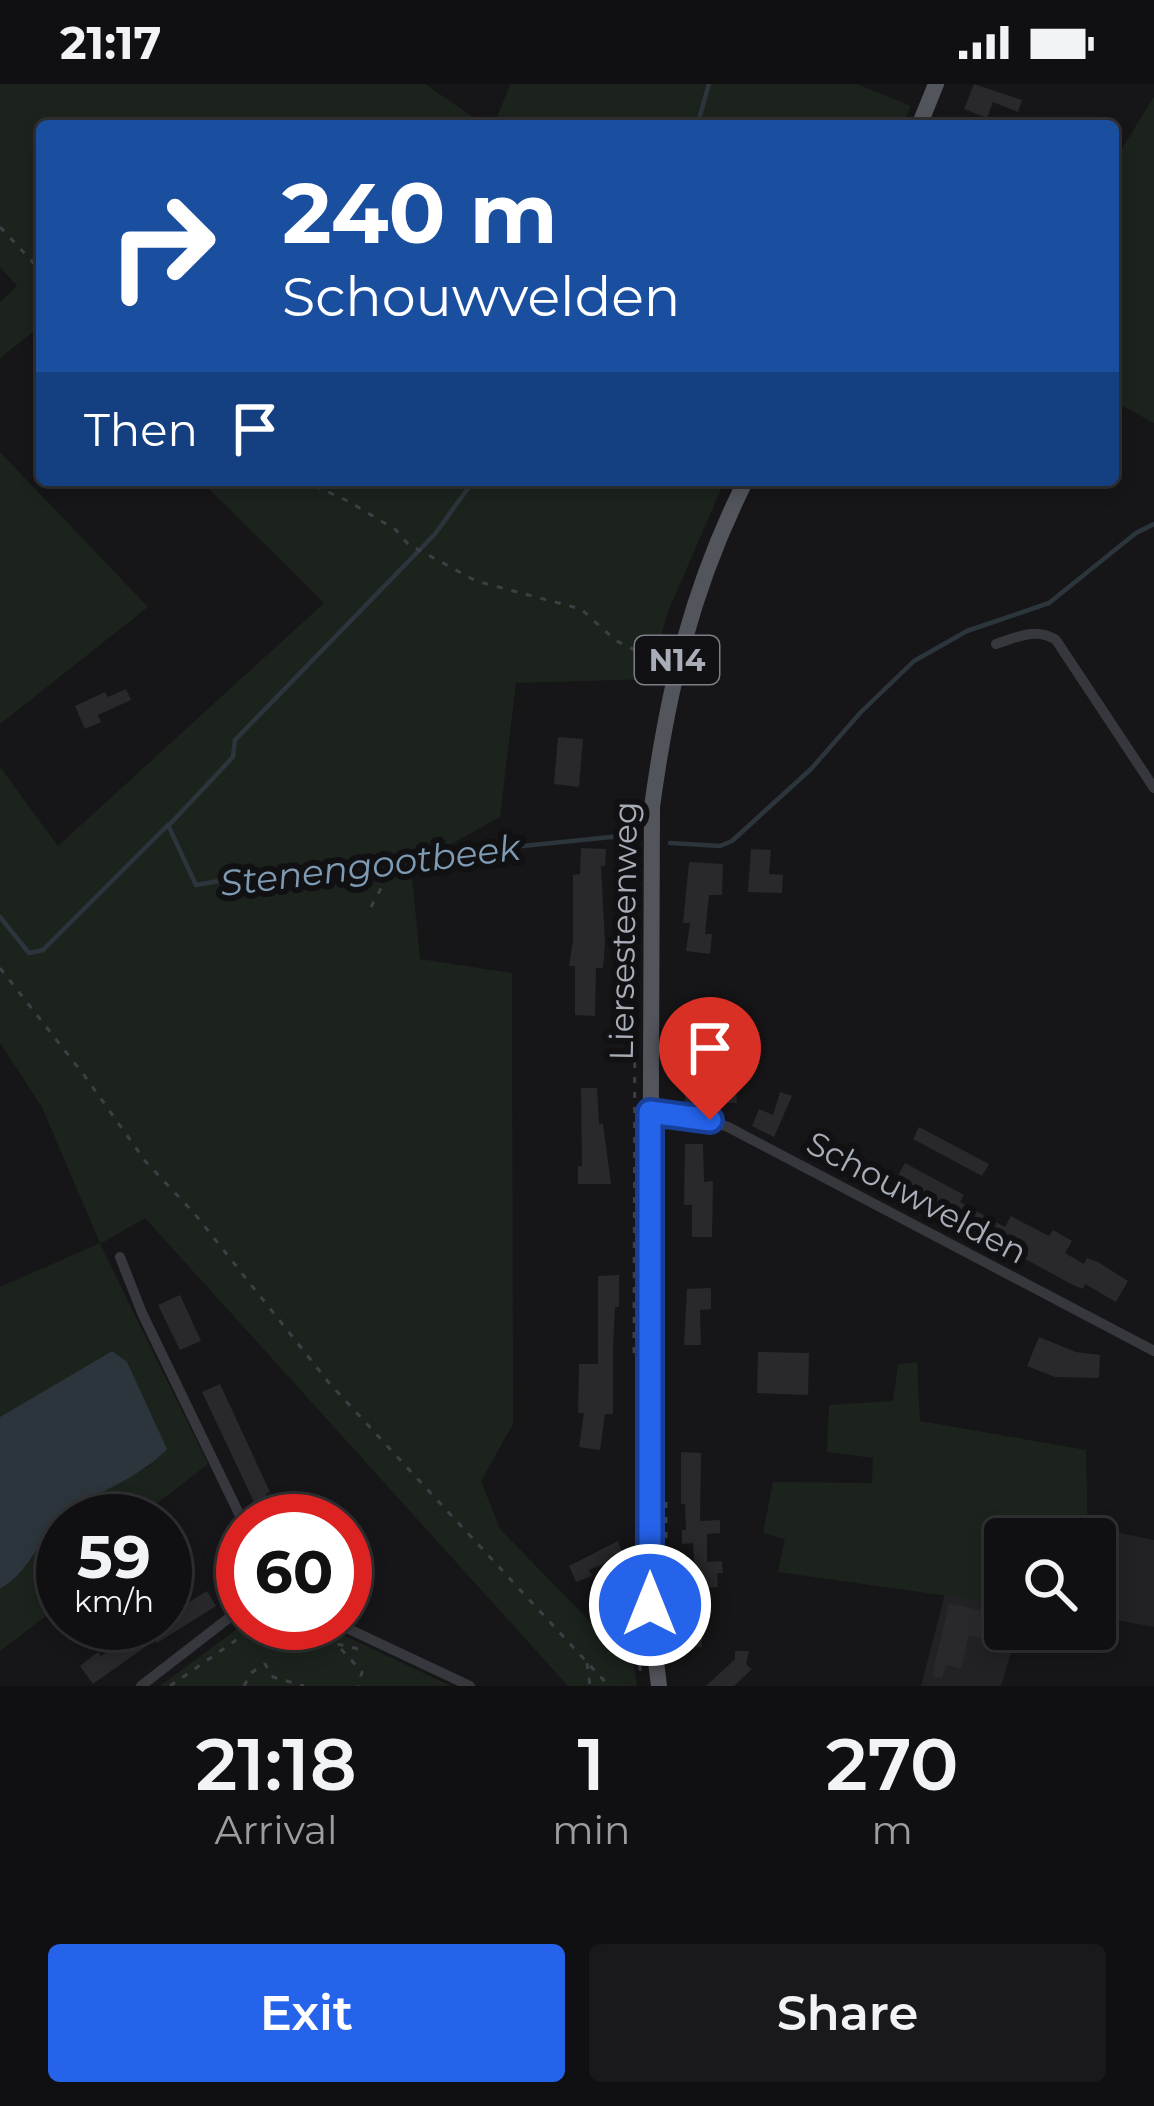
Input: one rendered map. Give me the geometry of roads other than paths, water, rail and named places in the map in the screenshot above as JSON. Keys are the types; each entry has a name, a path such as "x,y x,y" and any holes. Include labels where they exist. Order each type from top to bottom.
{"main road":[{"path":"921,120 936,84"},
{"name":"Liersesteenweg","path":"659,1686 650,1605 652,807 676,667 701,585 743,486"}],"street":[{"path":"996,644 1027,634 1044,633 1056,640 1154,788"},
{"name":"Schouwvelden","path":"650,1112 700,1117 728,1127 1154,1351"},
{"path":"120,1257 229,1494"},
{"path":"141,1686 216,1628"},
{"path":"372,1640 470,1686"}],"waterway":[{"path":"699,120 709,84"},
{"path":"170,824 233,757 235,740 435,534 470,486"},
{"name":"Stenengootbeek","path":"670,843 720,846 732,841 811,769 914,661 967,631 1049,603 1136,533 1154,524"},
{"name":"Stenengootbeek","path":"0,917 29,953 43,950 168,825 196,885 276,871 631,835"}]}
